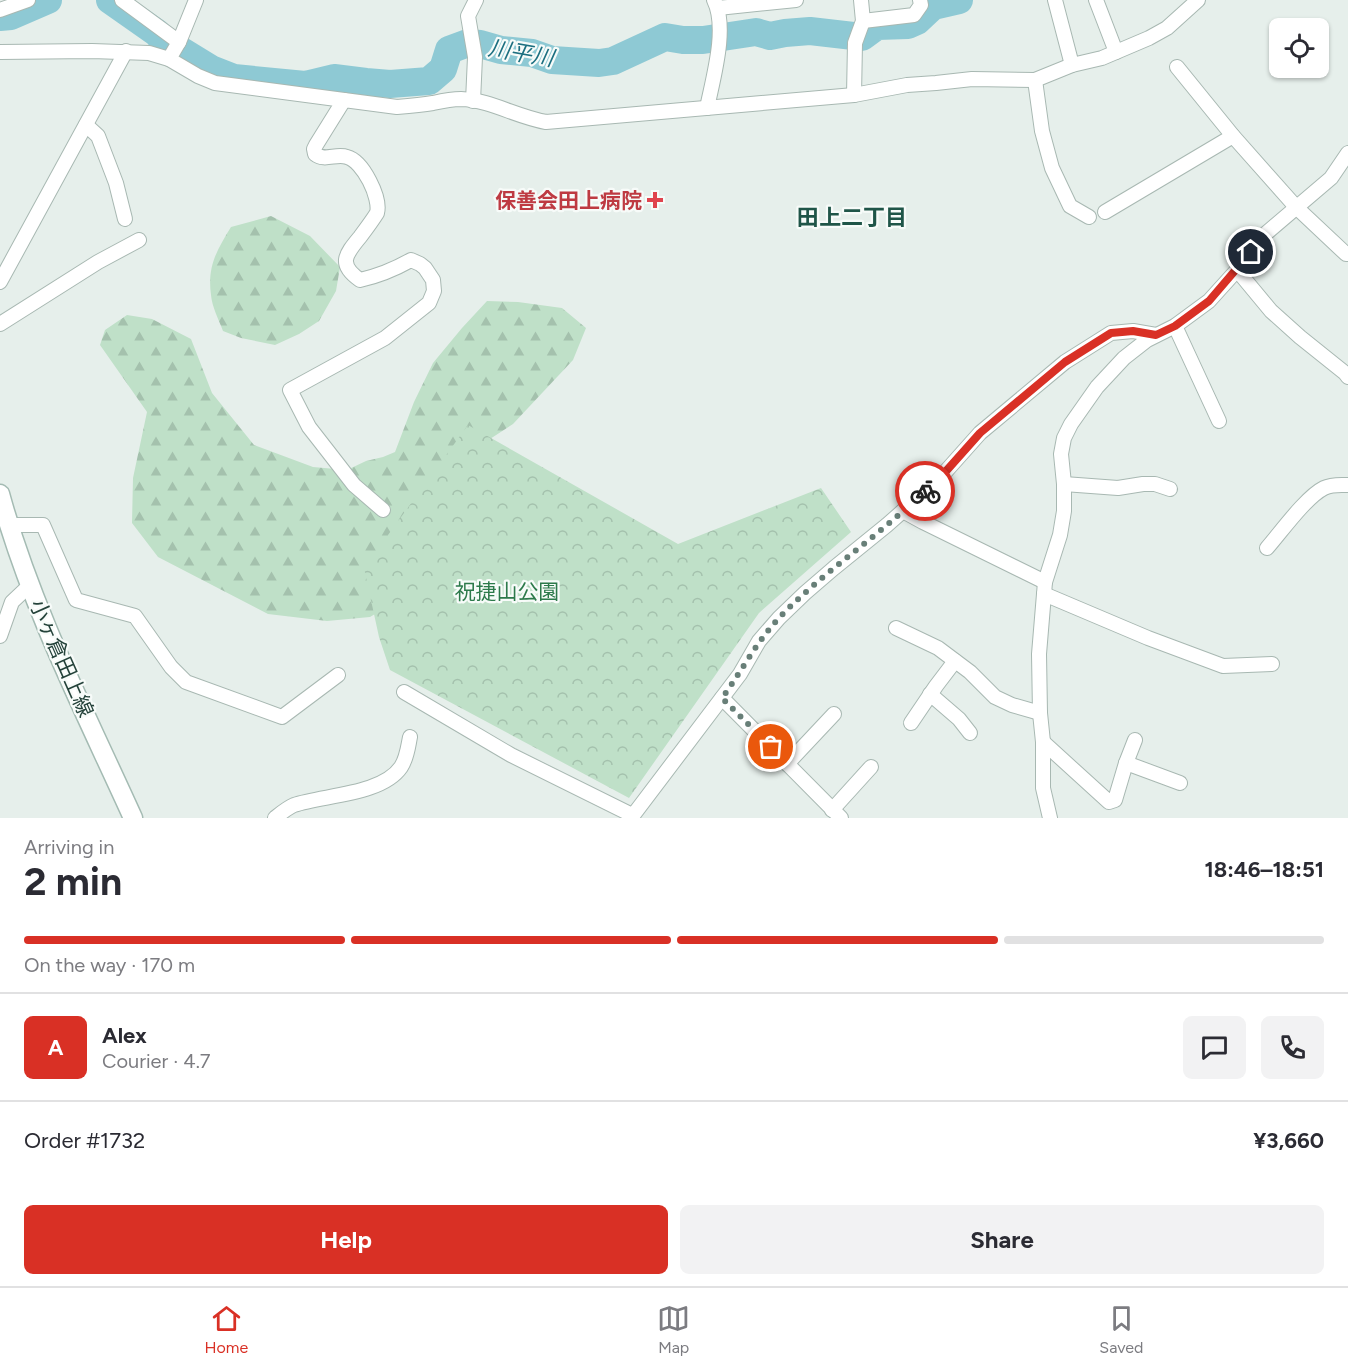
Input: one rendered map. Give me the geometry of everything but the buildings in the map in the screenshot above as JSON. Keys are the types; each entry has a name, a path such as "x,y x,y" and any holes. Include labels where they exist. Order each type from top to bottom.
{"main road":[{"name":"小ヶ倉田上線","path":"0,494 30,585 59,657 133,818"}],"street":[{"path":"0,10 28,0"},
{"path":"122,0 178,42"},
{"path":"169,59 196,0"},
{"path":"473,101 475,57 468,16 476,0"},
{"path":"707,108 720,46 716,4 796,0"},
{"path":"854,95 861,0"},
{"path":"859,33 914,15 921,5 920,0"},
{"path":"1054,0 1072,65"},
{"path":"1096,0 1116,52"},
{"path":"0,52 126,51 149,53 169,59 215,83 397,107 462,99 495,106 533,120 546,122 854,95 907,85 972,79 1035,80 1072,65 1102,58 1149,38 1167,28 1198,0"},
{"path":"0,282 126,51"},
{"path":"1177,67 1233,136 1296,207 1348,254"},
{"path":"1035,80 1042,131 1052,168 1070,206 1089,217"},
{"path":"344,100 316,145 315,154 323,158 348,157 355,162 372,186 378,201 377,213 347,253 345,264 351,274 360,280 374,277 411,261 425,268 433,280 434,291 429,303 385,338 290,390 309,427 354,485 384,510"},
{"path":"86,125 98,136 116,183 125,219"},
{"path":"1105,212 1233,136"},
{"path":"1050,818 1043,788 1039,654 1045,588 1060,535 1064,511 1061,454 1064,438 1097,387 1124,358 1147,340 1175,326 1209,301 1264,235 1331,178 1348,153"},
{"path":"0,324 98,262 140,240"},
{"path":"1237,270 1272,311 1300,337 1347,372"},
{"path":"1175,326 1219,421"},
{"path":"404,692 511,755 631,817 740,674 759,641 779,618 939,479 980,433 1065,362 1111,333 1133,331 1156,335"},
{"path":"1064,484 1118,488 1143,483 1170,489"},
{"path":"1267,548 1314,495 1334,485 1348,485"},
{"path":"903,511 1045,588 1148,638 1223,666 1272,664"},
{"path":"9,525 43,525 76,600 135,616 171,667 186,682 282,717 338,675"},
{"path":"0,636 12,602 30,585"},
{"path":"896,628 938,648 970,672 995,697 1012,705 1040,713"},
{"path":"911,723 955,660"},
{"path":"930,694 959,719 970,733"},
{"path":"722,698 834,812"},
{"path":"787,764 834,714"},
{"path":"275,818 291,806 366,789 396,774 406,757 410,737"},
{"path":"1043,742 1109,802 1115,800 1134,740"},
{"path":"1126,764 1180,783"},
{"path":"819,818 834,812 871,767"}],"green space":[{"path":"271,216 310,236 340,267 336,291 319,321 299,334 275,345 241,338 223,331 213,304 210,285 214,259 231,227"},
{"path":"487,301 518,302 562,308 586,328 573,360 513,424 473,450 402,598 370,617 327,621 268,614 158,557 132,523 133,478 147,412 100,345 105,330 127,315 152,319 191,339 212,393 254,445 313,467 347,470 395,452 414,402 433,363"},
{"name":"祝捷山公園","path":"468,425 678,544 821,488 851,532 759,613 629,798 390,670 379,637 364,568"}],"waterway":[{"name":"川平川","path":"0,17 11,16 48,0"},
{"name":"川平川","path":"110,0 157,33 162,39 211,69 234,78 305,85 334,78 390,84 429,81 443,69 449,50 468,43 501,50 532,53 552,60 599,63 613,61 665,37 703,40 756,32 770,36 810,31 862,37 877,26 908,25 917,21 933,6 959,0"}],"way so far":[{"path":"771,747 722,698 740,674 759,641 779,618 925,491"}],"place":[{"name":"保善会田上病院","path":"655,200"}],"district":[{"name":"田上二丁目","path":"852,217"}],"route":[{"path":"925,491 939,479 980,433 1065,362 1111,333 1133,331 1156,335 1175,326 1209,301 1251,252"}]}
